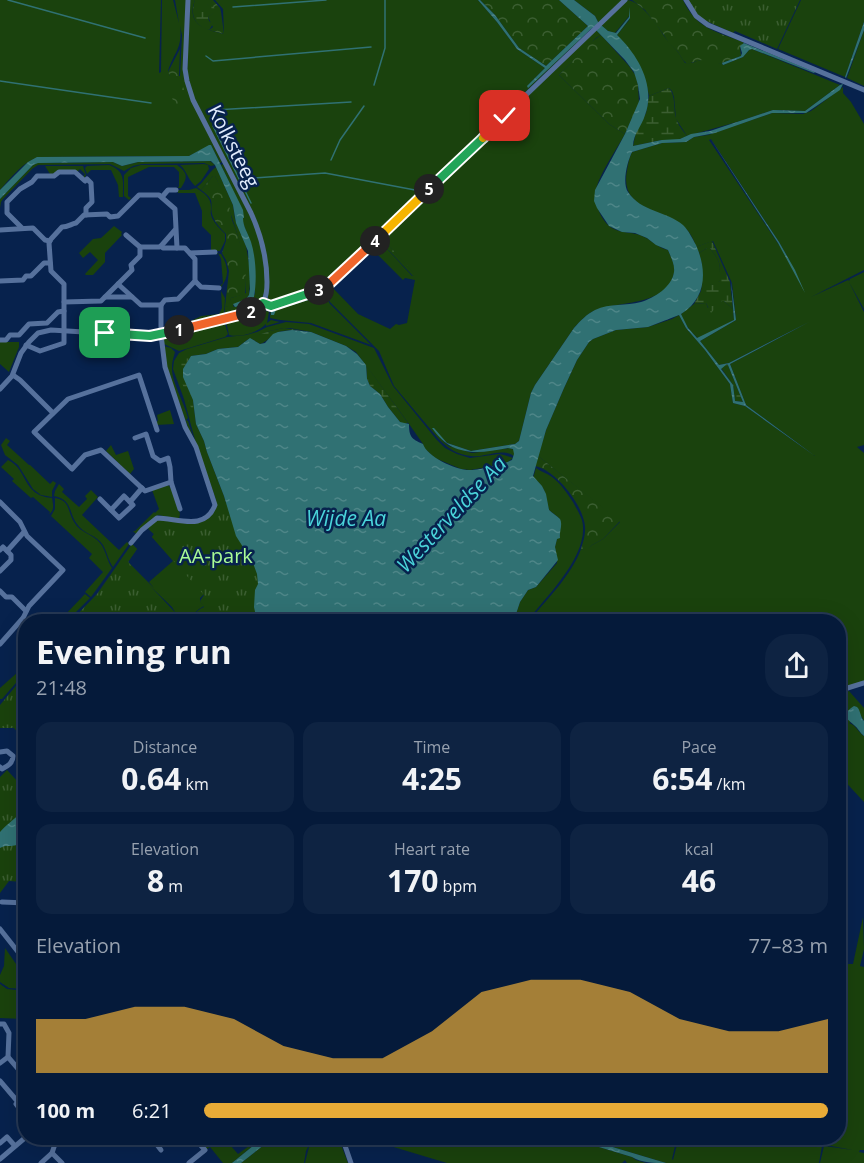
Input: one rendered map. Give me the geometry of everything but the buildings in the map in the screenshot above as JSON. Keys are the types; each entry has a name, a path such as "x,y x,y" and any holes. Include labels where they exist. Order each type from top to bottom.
{"street":[{"name":"Kolksteeg","path":"188,0 185,62 187,81 193,100 259,231 267,268 267,293 263,303"},
{"path":"0,389 13,375 26,345 42,331 161,335 250,312 263,303 271,306 314,293 330,283 625,0"},
{"path":"686,0 696,16 705,23 864,90"},
{"path":"22,228 7,213 7,202 38,176 75,172 85,181 87,179 91,183 92,202 86,208 86,215"},
{"path":"162,197 168,190 176,190"},
{"path":"26,345 40,351 64,343 64,284 51,271 50,263 50,241 62,227 76,223 84,215 118,216 139,195 159,195 175,209 177,248"},
{"path":"0,230 33,228 45,240 50,241"},
{"path":"161,246 175,230"},
{"path":"118,284 141,305 160,305 165,300 178,299 195,281 195,259 185,248 140,247 126,235"},
{"path":"64,302 101,301 132,270 131,265 140,255 140,247"},
{"path":"190,253 215,252"},
{"path":"0,280 22,280 26,276 31,276 44,263 50,263"},
{"path":"195,281 201,287 219,288"},
{"path":"105,297 132,297"},
{"path":"130,543 157,518 180,521 202,520 214,505 196,447 185,427 165,367 160,305"},
{"path":"0,340 6,340 10,335 19,334 29,324 47,323 58,312 64,311"},
{"path":"13,375 53,412"},
{"path":"157,430 139,375 68,399 34,432 72,469 85,455 101,450 145,491 171,482"},
{"path":"135,438 146,434 153,456 160,461 168,458 171,482 180,509"},
{"path":"130,502 142,488"},
{"path":"100,500 119,518 133,505 124,496 111,510"},
{"path":"0,502 20,522 24,532 63,570 25,614"},
{"path":"0,571 11,560 11,555 3,550 24,532"},
{"path":"0,591 6,597 12,597 26,611"},
{"path":"0,644 18,624"},
{"path":"846,689 864,683"},
{"path":"0,752 7,751 13,756 11,763 1,770"},
{"path":"2,902 18,903"},
{"path":"0,931 18,955"},
{"path":"0,1024 4,1024 9,1033 8,1057 18,1069"},
{"path":"0,1063 8,1057"},
{"path":"0,1080 18,1102"},
{"path":"0,1143 7,1137 15,1146"},
{"path":"0,1159 18,1144"},
{"path":"41,1163 52,1153 55,1145"},
{"path":"157,1145 161,1150"},
{"path":"189,1163 205,1150 200,1145"},
{"path":"345,1145 351,1163"},
{"path":"52,1153 62,1163"}],"green space":[{"path":"0,0 161,0 159,73 161,72 162,0 173,0 179,23 175,0 186,0 185,81 222,162 220,163 211,145 189,156 40,157 23,166 0,190","holes":["180,26 182,35 180,76 170,76 168,71 179,45"]},
{"path":"190,0 195,0 193,15 198,24 223,34 223,9 215,0 478,0 517,49 545,68 527,86 593,27 325,284 315,290 272,303 268,298 266,252 194,99 187,73"},
{"path":"195,0 206,0 208,5 214,7 215,12 208,17 213,24 209,30 200,25 193,15"},
{"path":"206,0 213,0 220,8 224,34 209,30 213,27 208,17 214,12"},
{"path":"480,0 559,0 588,26 546,66 519,48 495,15"},
{"path":"574,0 623,0 599,24 595,16"},
{"path":"627,0 638,5 650,16 685,63 703,60 723,65 743,57 752,49 840,85 805,111 773,110 687,136 676,119 672,91 669,88 649,96 638,63 617,35 629,20 630,15 615,33 601,25"},
{"path":"632,0 683,0 694,17 708,28 743,42 740,47 741,56 717,64 701,60 687,64 645,10"},
{"path":"688,0 800,0 777,49 704,20 698,16"},
{"path":"801,0 864,0 864,22 845,77 778,49"},
{"path":"596,30 601,35 559,75 609,124 625,134 603,171 597,186 596,201 603,219 609,226 640,235 668,250 674,264 674,273 670,284 653,297 596,310 576,325 535,385 519,441 515,444 471,451 447,443 432,428 449,446 472,453 510,448 514,450 514,456 504,452 476,456 461,454 440,441 394,386 379,351 330,302 326,295 327,287 330,285 358,314 390,329 396,324 407,323 415,280 405,278 403,280 375,252 371,255 368,250 378,239 412,276 414,275 381,237"},
{"path":"864,30 864,86 847,78"},
{"path":"601,35 636,76 639,103 625,134 609,124 559,75"},
{"path":"180,49 179,76 170,76 168,72"},
{"path":"170,81 181,82 192,109 186,109 174,102"},
{"path":"843,87 843,93 864,124 864,270 811,297 864,272 864,309 849,282 864,312 864,445 857,447 864,453 864,681 846,687 846,614 535,614 565,578 581,549 587,550 603,539 620,522 538,456 546,430 577,360 593,339 616,330 648,327 679,315 686,328 730,384 733,403 745,406 815,456 746,405 730,364 809,322 729,363 719,365 700,341 736,320 732,283 713,241 696,247 692,236 684,227 636,201 626,184 632,152 662,143 686,142 694,137 708,135 772,113 803,114 811,111","holes":["711,139 791,263 709,140"]},
{"path":"669,88 673,95 677,121 687,136 678,140 662,140 633,146 636,132 646,113 649,96"},
{"path":"210,161 215,165 204,163 142,164 124,171 110,164 38,165 3,199 0,208 0,199 37,163 113,162 122,166 138,162"},
{"path":"223,164 252,218 263,251 266,288 256,305 225,316 225,307 228,306 231,298 246,293 237,233 215,176 201,190 197,187 216,167 233,205 249,263 249,295 246,299 233,305 234,307 246,304 255,294 251,244 243,223 243,212 221,165"},
{"path":"109,165 121,174 123,197 119,197 118,185 111,170 91,170 87,174 85,168"},
{"path":"141,165 177,165 186,175 185,181 181,188 178,188 179,172 174,167 149,167 128,177 128,196 131,198 129,200 124,196 124,175 131,168"},
{"path":"180,165 208,165 209,169 195,186"},
{"path":"45,166 83,166 86,175 84,178 85,174 80,169 77,172 50,174"},
{"path":"213,176 229,206 245,268 245,294 231,298 229,306 225,307 229,271 222,253 226,234 213,217 211,200 201,190"},
{"path":"196,188 208,198 212,218 225,234 225,241 220,251 211,251 211,235 202,226 202,211 195,193 178,193 178,190"},
{"path":"114,226 122,232 122,235 105,253 105,262 93,275 86,275 98,260 90,252 83,258 79,253 93,239 101,238"},
{"path":"381,237 415,274 413,276 378,239"},
{"path":"712,241 730,282 733,309 722,301 711,313 706,303 694,304 701,291 702,283 710,285 720,281 719,263 714,253 707,248 699,253 696,247"},
{"path":"707,248 714,253 720,266 720,281 711,285 702,283 699,253"},
{"path":"218,254 221,254 227,270 226,279 221,287 223,283 221,259"},
{"path":"221,291 225,298 224,316 169,329 167,327 183,325 201,316 219,314 222,308"},
{"path":"321,292 371,345 311,323 270,318 271,307"},
{"path":"722,301 733,309 734,320 699,339 688,328 681,314 694,304 706,303 708,308"},
{"path":"269,312 267,323 271,320 280,322 266,326 266,324 249,334 229,335 226,321"},
{"path":"224,321 228,334 225,337 179,351 164,344 164,338 167,336"},
{"path":"286,322 309,324 374,348 393,386 445,448 470,458 499,454 513,458 505,464 470,470 461,469 435,458 424,448 356,352 311,332 290,328 270,331 247,340 238,347 191,356 183,369 183,377 193,400 196,424 224,496 236,536 253,563 257,574 256,614 215,614 245,577 235,565 200,598 204,606 194,614 176,614 172,607 128,565 134,579 127,576 116,577 118,564 132,544 137,549 128,562 154,588 149,582 173,561 148,529 201,526 220,518 237,561 241,559 234,551 220,512 215,507 216,500 173,369 174,361 179,353 187,349 227,337 257,332"},
{"path":"284,328 305,331 280,332 260,344 250,338 270,331"},
{"path":"0,342 19,342 9,372 0,364"},
{"path":"164,346 175,352 172,372 193,437 190,433 166,366"},
{"path":"193,355 182,373 193,400 194,415 181,381 179,369 181,360"},
{"path":"727,364 743,402 735,401 733,385 721,368"},
{"path":"366,365 408,423 400,422 380,394 370,386"},
{"path":"170,410 174,424 156,425 157,415"},
{"path":"6,438 10,441 7,445 50,484 53,481 56,483 52,497 41,495 33,489 18,465 5,455 1,445"},
{"path":"111,445 116,455 128,451 134,469 130,474 106,451"},
{"path":"538,456 620,521 603,539 587,551 581,549 585,529 579,508 560,481 535,466"},
{"path":"8,460 15,464 35,492 52,498 53,509 49,514 50,512 12,481 14,479 1,467"},
{"path":"536,468 550,476 564,489 580,514 583,527 582,539 578,552 563,577 533,614 516,614 528,590 536,587 557,563 555,547 557,538 560,538 559,518 549,510 543,489 533,478"},
{"path":"59,484 64,489 62,492 79,507 87,499 85,496 91,490 98,497 82,515 119,550 127,542 129,544 113,567 100,542 83,530 74,520 64,500 54,496"},
{"path":"168,485 180,514 179,519 158,515 136,534 133,531 159,509 152,490"},
{"path":"55,498 64,501 77,526 100,543 112,568 91,597 85,592 103,572 89,558 92,554 51,516 55,509"},
{"name":"AA-park","path":"232,502 261,569 259,614 194,614 204,607 200,601 204,595 152,537 154,534 147,527 157,519 196,523 215,507"},
{"name":"AA-park","path":"132,544 137,549 128,562 176,614 78,614 97,594"},
{"path":"141,587 163,614 139,614 137,606 142,597"},
{"path":"85,594 90,598 74,614 66,614"},
{"path":"18,672 18,681 2,699 0,699 0,688"},
{"path":"18,683 18,733 14,728 0,728 0,705"},
{"path":"849,691 864,708 864,721 861,716 849,723 864,736 864,802 846,783 846,692"},
{"path":"7,770 18,782 18,882 9,881 0,893 0,777"},
{"path":"863,917 864,949 860,966 864,967 864,1150 859,1152 864,1153 864,1163 820,1163 824,1146 853,1150 826,1145 846,1145 846,964 853,964"},
{"path":"5,948 18,967 18,989 9,988 0,982"},
{"path":"0,984 7,989 18,990 18,1019 0,1018"},
{"path":"204,1145 230,1145 238,1154 254,1145 232,1163 223,1163 210,1147 207,1149"},
{"path":"264,1145 309,1145 304,1163 241,1163"},
{"path":"310,1145 341,1145 348,1163 305,1163"},
{"path":"387,1145 592,1145 646,1163 627,1163 625,1160 622,1163 447,1163"},
{"path":"606,1145 675,1145 673,1160 677,1145 822,1146 819,1163 666,1163"}],"water":[{"path":"478,0 495,15 519,48 546,66 588,26 559,0 574,0 595,16 599,24 528,88 527,86 545,68 517,49"},
{"name":"Wijde Aa","path":"630,7 630,18 617,35 638,61 647,82 648,93 645,115 634,138 633,146 680,139 773,110 805,111 843,84 840,90 806,113 772,113 715,133 694,137 686,142 662,143 632,152 625,178 626,188 633,199 647,208 677,220 689,232 696,245 702,264 702,283 696,300 681,314 688,328 697,338 734,320 731,281 736,320 700,341 719,365 729,363 809,322 730,364 746,405 815,456 745,406 733,403 730,384 686,328 679,315 648,327 616,330 589,342 577,360 546,430 533,476 546,494 549,510 561,521 560,538 557,539 555,547 558,560 536,587 528,590 516,614 256,614 257,574 253,563 236,536 224,496 196,424 193,400 183,377 183,369 191,356 238,347 250,338 260,344 265,343 278,332 292,330 311,332 346,346 357,354 366,365 370,386 380,394 400,422 409,424 413,439 423,444 436,458 465,470 480,469 512,460 513,449 476,452 457,449 448,444 440,437 432,428 447,443 471,451 515,444 519,441 535,385 576,325 595,310 612,305 641,302 651,298 662,291 673,277 673,264 668,250 635,233 622,232 609,226 594,201 595,190 625,134 640,99 634,72 596,30 601,25 608,31 616,33 629,17","holes":["727,364 743,402 735,401 733,385 721,369"]},
{"path":"864,22 864,30 846,78 845,77"},
{"path":"744,43 815,72 752,49 743,57 723,65 722,63 741,56 740,46"},
{"path":"710,138 779,242 805,293 778,243"},
{"path":"209,145 243,210 244,224 254,255 256,276 254,297 246,304 235,307 233,304 246,299 249,295 248,251 236,223 233,205 211,161 138,162 122,166 113,162 38,163 33,165 0,199 0,190 28,162 37,157 189,156"},
{"path":"321,293 322,296 276,310 274,315 271,315 273,308"},
{"path":"854,706 857,707 864,721 864,736 846,716"},
{"path":"18,815 18,844 0,848 0,832"},
{"path":"254,1145 264,1145 241,1163 232,1163"},
{"path":"592,1145 606,1145 666,1163 653,1163"}],"waterway":[{"path":"8,0 145,38"},
{"path":"233,7 326,0"},
{"path":"374,85 385,48 385,0"},
{"path":"206,56 213,61 371,47"},
{"path":"0,81 151,103"},
{"path":"215,110 351,102"},
{"path":"331,160 340,140 364,106"},
{"path":"213,126 251,203"},
{"path":"240,179 325,173 415,190"}],"route":[{"path":"105,333 161,335 250,312 263,303 271,306 322,289 505,116"}],"water label":[{"name":"Westerveldse Aa","path":"451,514"}]}
